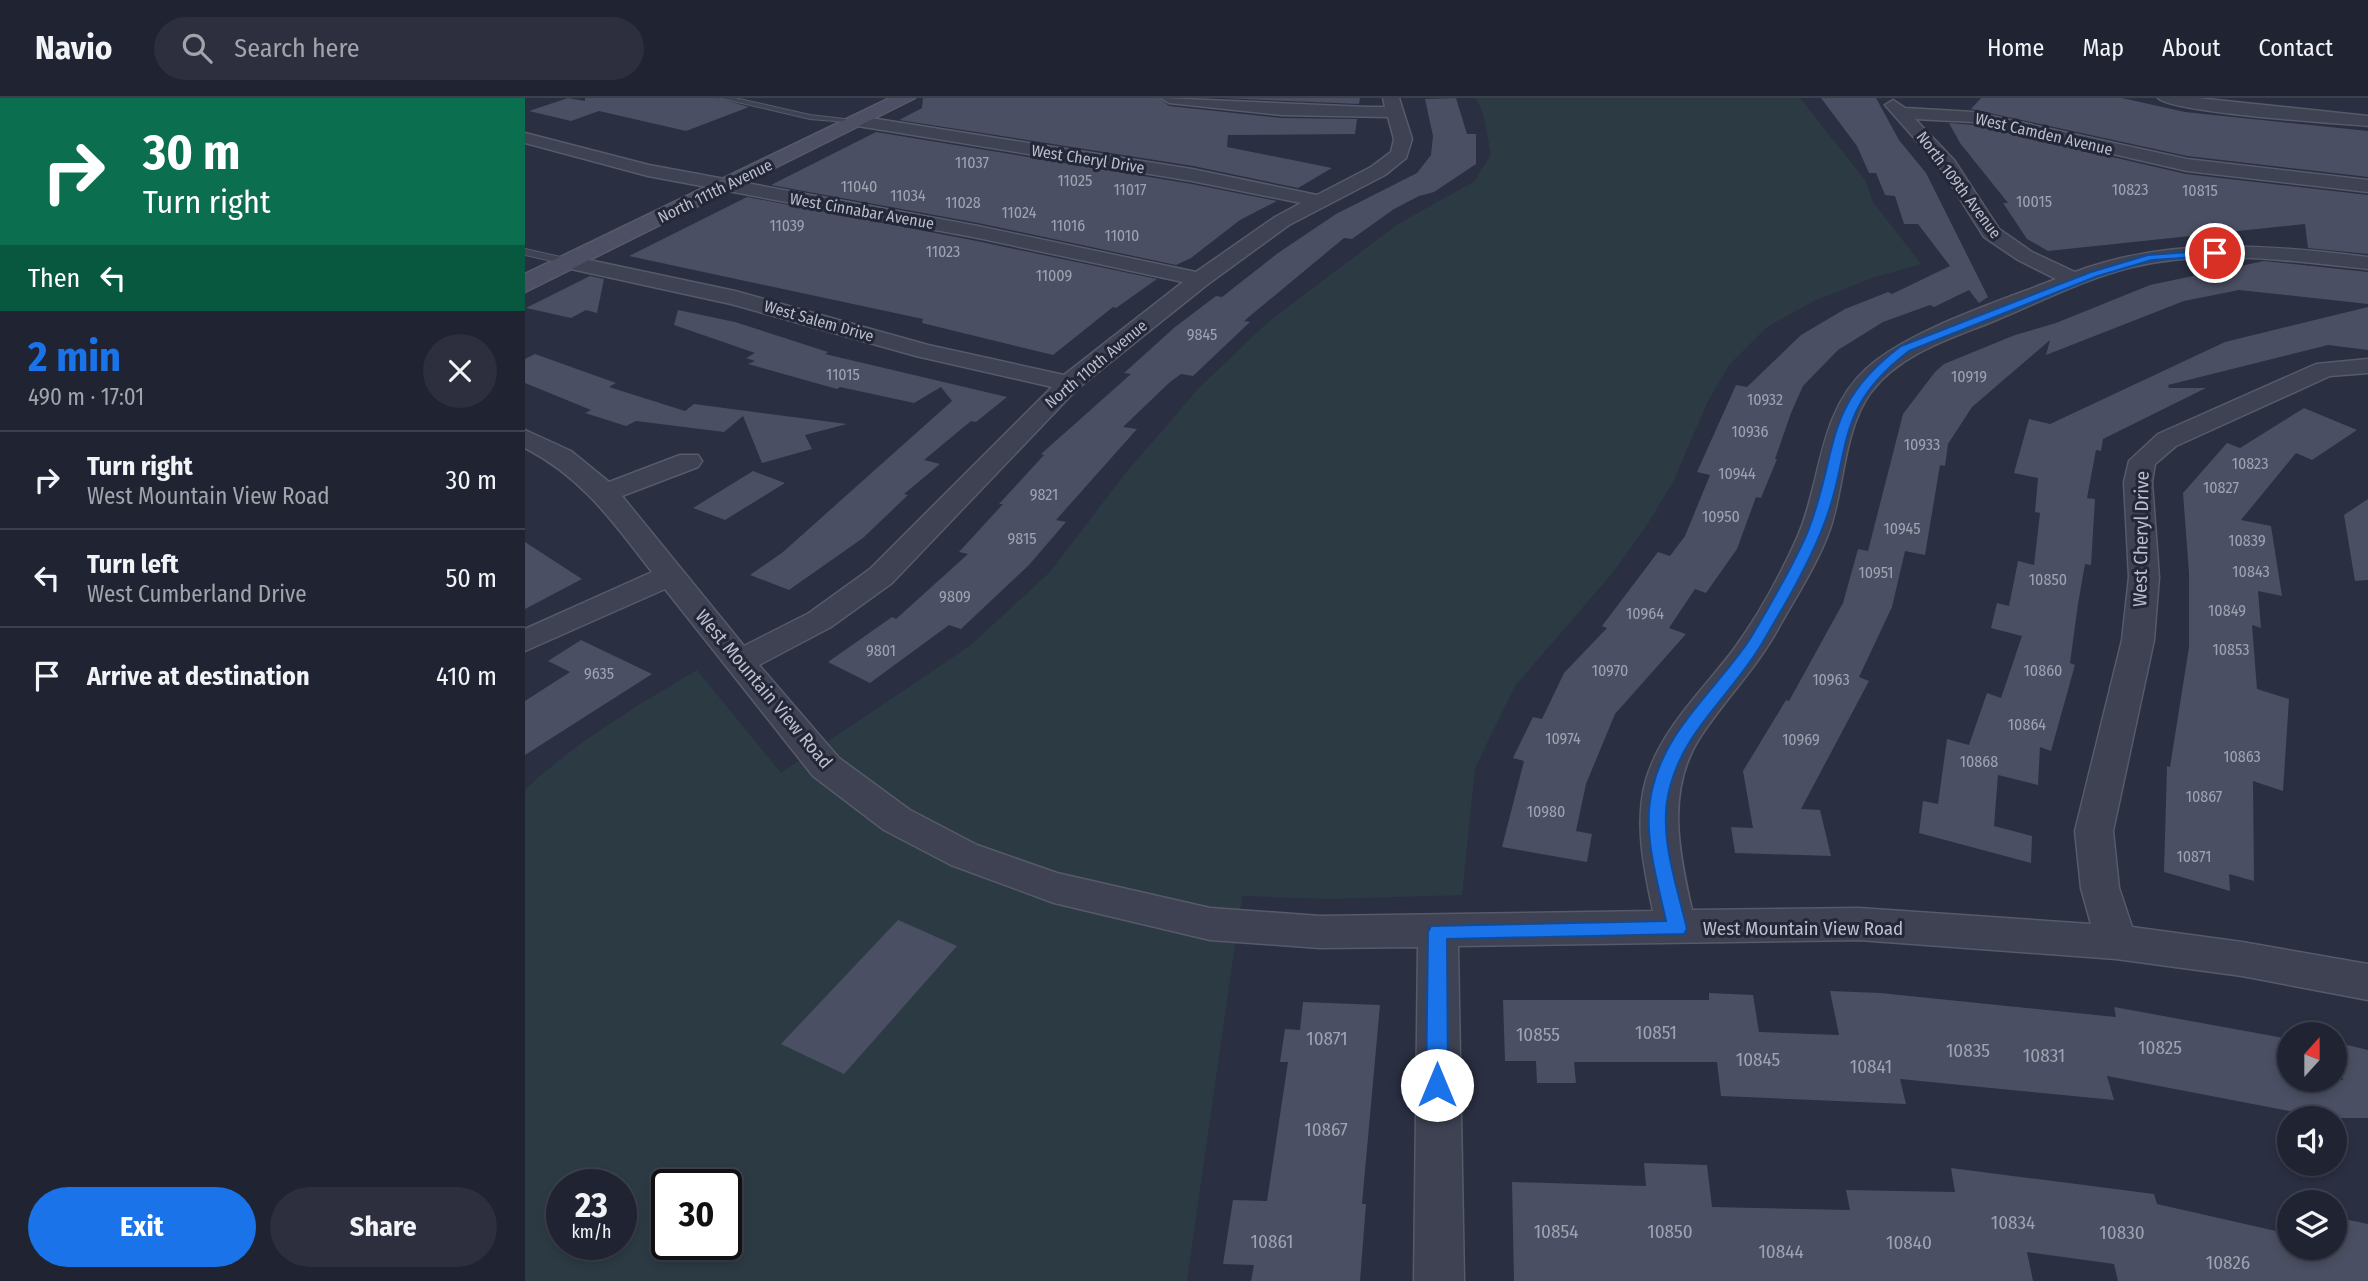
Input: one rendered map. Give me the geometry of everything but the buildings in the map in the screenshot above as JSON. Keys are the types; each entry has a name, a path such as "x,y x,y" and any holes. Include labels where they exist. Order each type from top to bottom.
{"street":[{"name":"North 111th Avenue","path":"525,284 905,98"},
{"path":"1169,98 1265,111 1321,114 1393,105"},
{"name":"North 109th Avenue","path":"1885,98 1947,164 1991,233 2025,256 2077,281"},
{"path":"2166,98 2235,109 2368,121"},
{"name":"North 110th Avenue","path":"739,663 820,620 881,576 1069,383 1201,279 1282,221 1378,171 1399,154 1403,139 1393,105"},
{"name":"West Camden Avenue","path":"1901,113 1944,114 1999,121 2141,163 2368,186"},
{"name":"West Cheryl Drive","path":"858,121 1192,175 1317,201"},
{"name":"West Cinnabar Avenue","path":"525,138 648,170 978,232 1201,279"},
{"path":"1677,929 1660,851 1660,790 1683,736 1756,641 1815,531 1845,418 1859,393 1878,369 1905,348 2131,262 2190,253 2252,253 2368,263"},
{"name":"West Salem Drive","path":"569,262 735,298 924,351 1069,383"},
{"name":"West Cheryl Drive","path":"2116,942 2100,888 2094,831 2138,640 2144,577 2139,482 2142,461 2167,440 2325,369 2368,366"},
{"name":"West Mountain View Road","path":"525,438 562,457 605,493 739,663 826,767 897,820 964,855 1054,888 1210,924 1320,932 1677,929 1859,924 2116,942 2242,959 2368,982"},
{"path":"605,493 689,461"},
{"path":"525,641 670,575"},
{"path":"1438,932 1440,1281"}],"lane":[{"path":"724,98 810,117 858,121"},
{"path":"525,252 569,262"}],"shaded area":[{"path":"1476,98 1800,98 1865,180 1873,202 1921,264 1872,278 1814,301 1767,327 1729,365 1707,403 1673,482 1648,523 1614,571 1515,686 1475,768 1462,895 1329,899 1242,896 1187,1281 525,1281 525,790 586,740 697,670 781,773 971,645 1050,572 1124,475 1198,389 1268,322 1398,224 1475,181 1491,154 1483,113"}],"route":[{"path":"1437,1085 1438,932 1677,929 1660,851 1658,820 1660,790 1671,759 1683,736 1756,641 1815,531 1845,418 1859,393 1878,369 1905,348 2095,274 2151,257 2215,253"}]}
